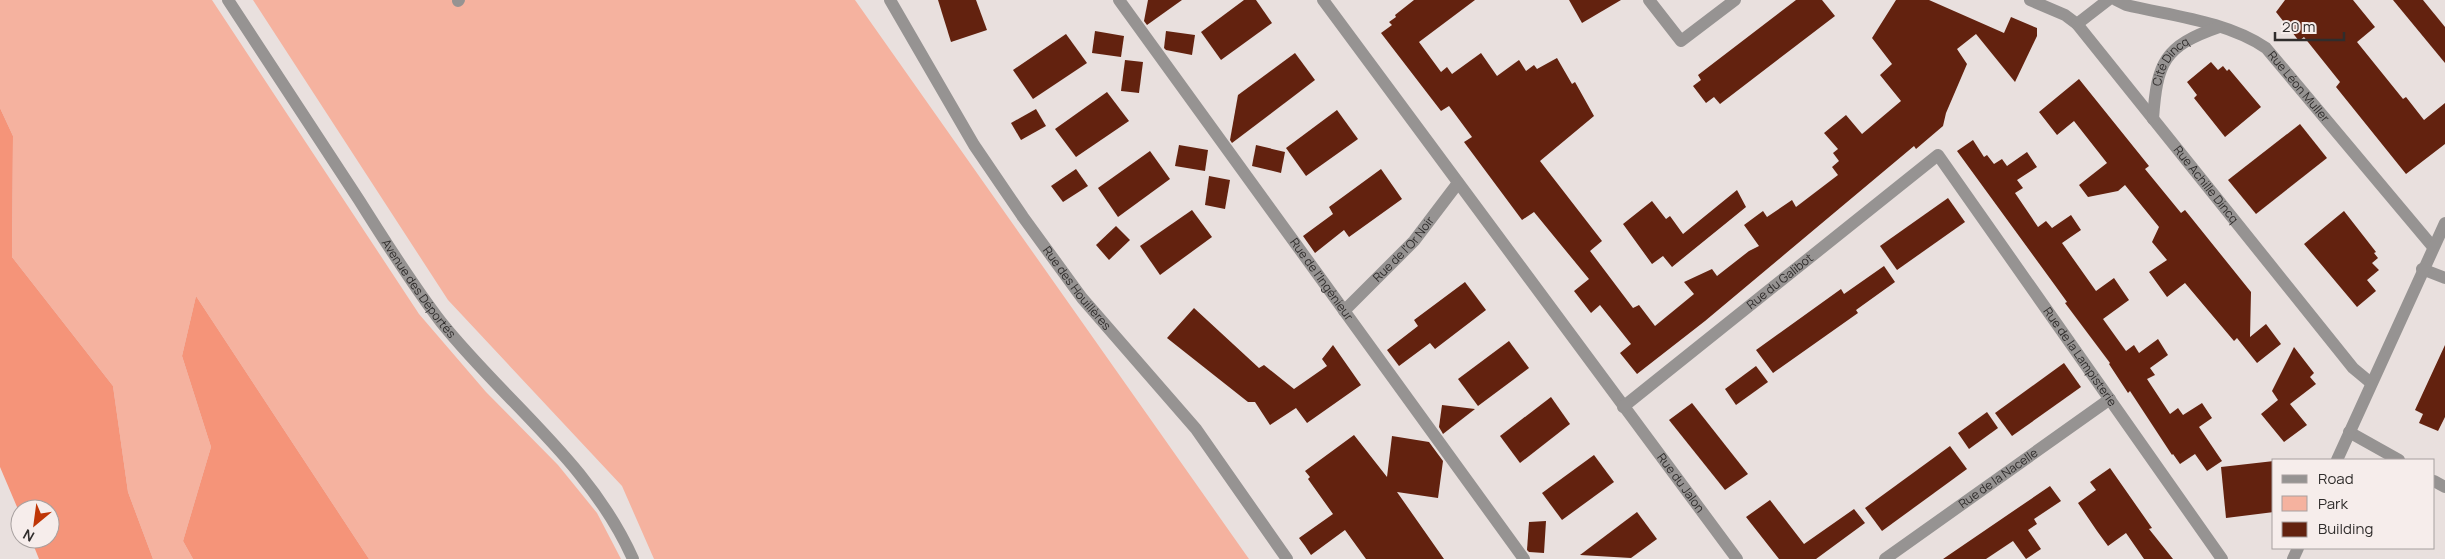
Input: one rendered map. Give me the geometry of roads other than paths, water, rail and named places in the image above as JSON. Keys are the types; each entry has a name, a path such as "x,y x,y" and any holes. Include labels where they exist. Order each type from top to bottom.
{"street":[{"name":"Avenue des Déportés","path":"228,0 432,309 484,374 552,441 590,485 616,524 634,559"},
{"name":"Rue des Houillères","path":"890,0 974,145 1023,217 1082,298 1185,416 1287,559"},
{"name":"Rue de l'Ingénieur","path":"1118,0 1524,559"},
{"name":"Rue du Jalon","path":"1323,0 1623,408 1737,559"},
{"path":"1649,0 1682,41 1735,0"},
{"name":"Rue Achille Dincq","path":"2030,0 2065,15 2077,24 2353,368 2371,383"},
{"path":"2077,24 2108,0"},
{"name":"Rue Léon Muller","path":"2116,0 2126,5 2219,27 2255,41 2275,57 2433,247"},
{"name":"Cité Dincq","path":"2153,119 2157,81 2167,58 2186,40 2219,27"},
{"name":"Rue de la Lampisterie","path":"1938,155 2222,559"},
{"name":"Rue du Galibot","path":"1623,408 1938,155"},
{"name":"Rue de l'Or Noir","path":"1344,311 1414,241 1458,183"},
{"path":"2337,459 2422,269 2445,223"},
{"path":"2422,269 2445,278"},
{"name":"Rue de la Nacelle","path":"1886,559 2110,399"},
{"path":"2349,432 2397,459"}]}
